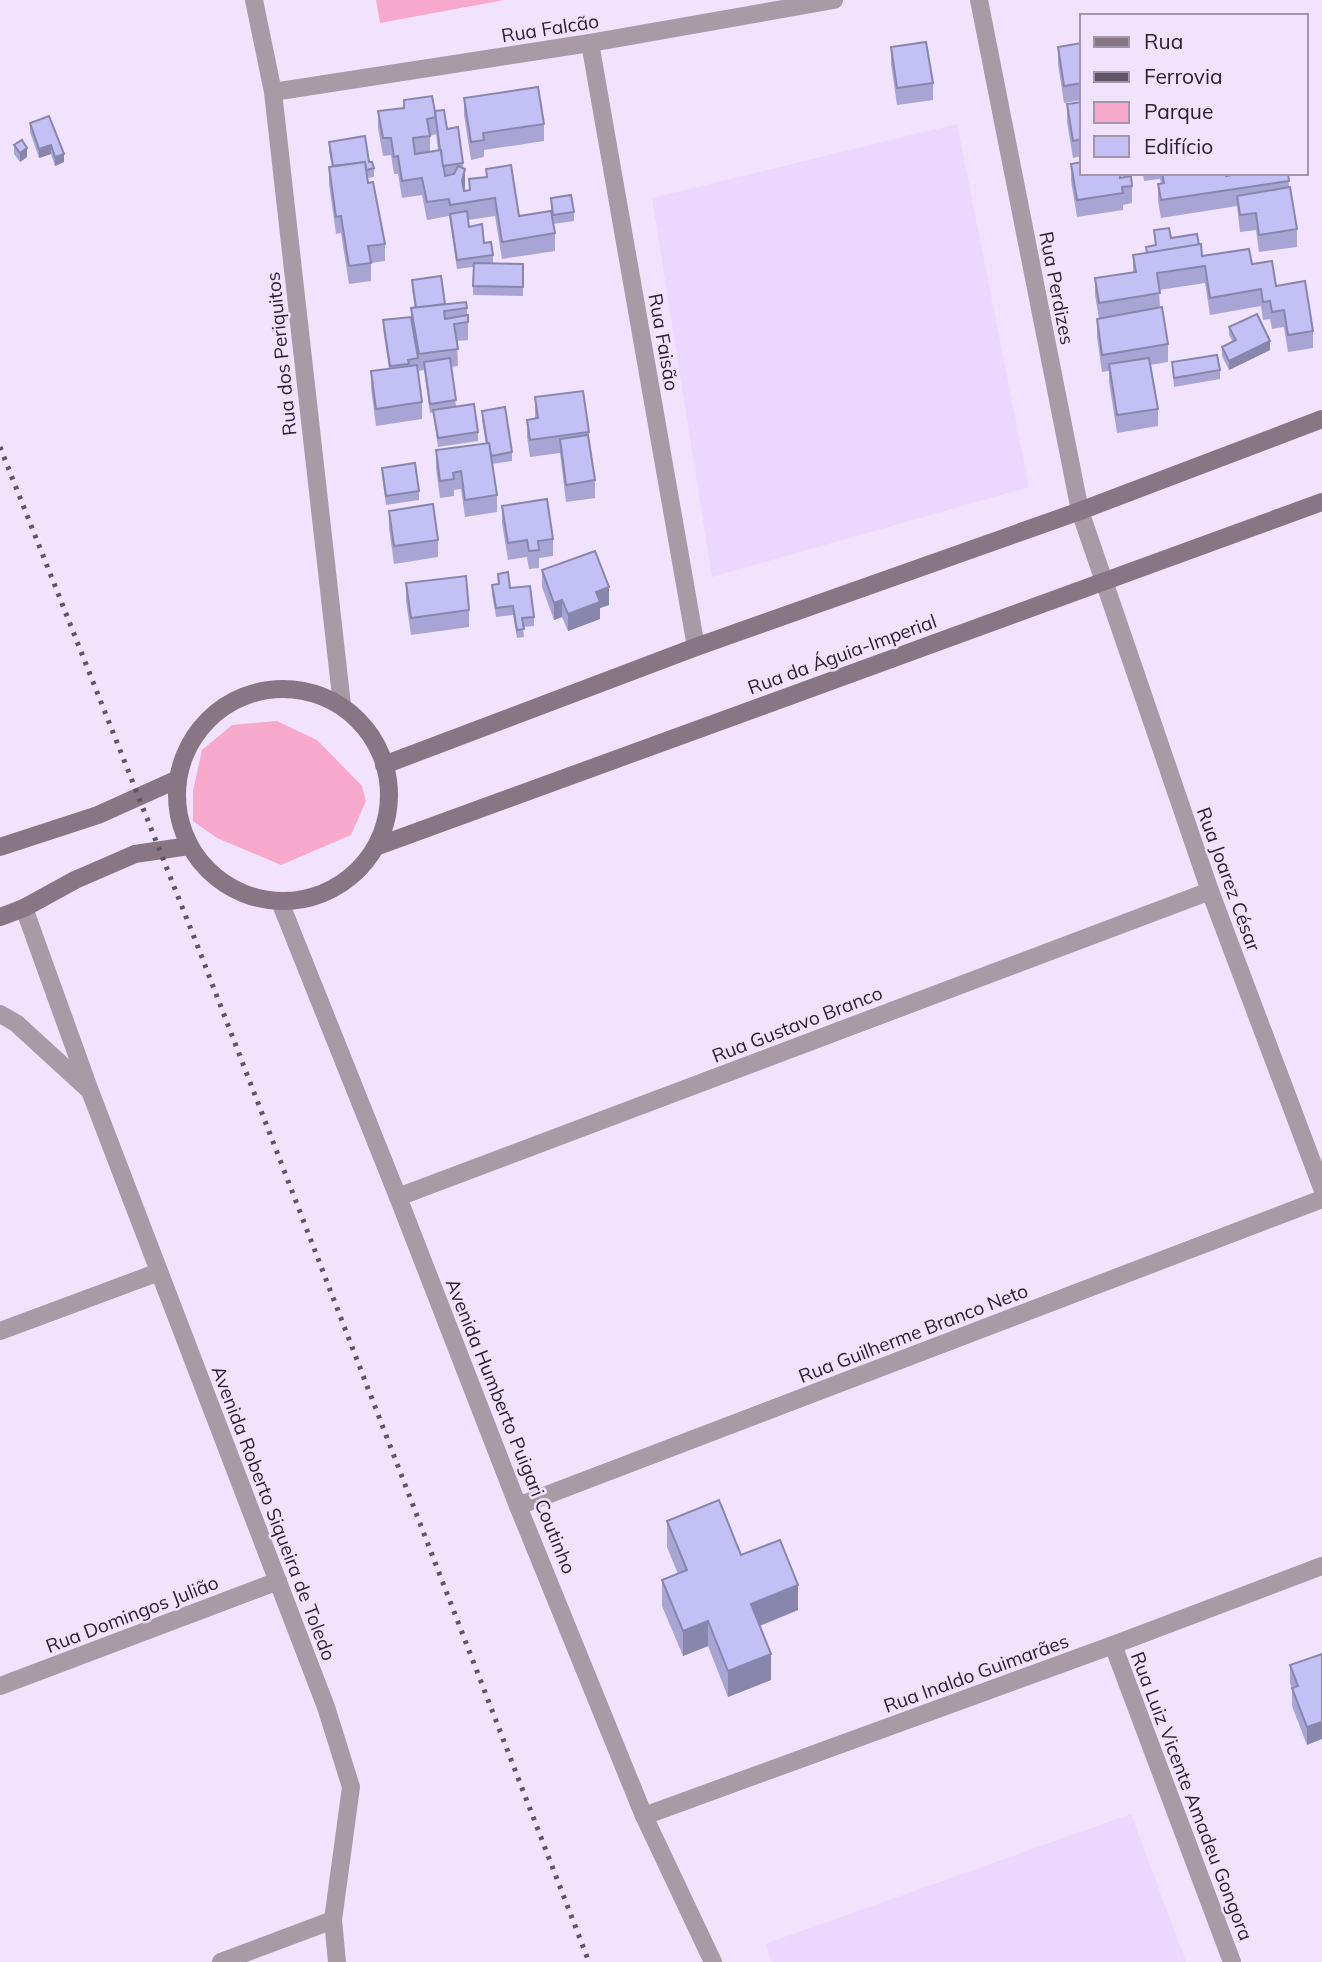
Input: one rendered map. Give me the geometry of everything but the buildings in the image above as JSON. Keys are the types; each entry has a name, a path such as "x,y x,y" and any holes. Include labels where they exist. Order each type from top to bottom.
{"street":[{"name":"Rua dos Periquitos","path":"254,0 273,92 342,705"},
{"name":"Rua Falcão","path":"273,92 590,43 834,0"},
{"name":"Rua Perdizes","path":"979,0 1080,511 1103,582"},
{"name":"Rua Faisão","path":"590,43 696,647"},
{"path":"384,765 696,647 1080,511 1322,419"},
{"name":"Rua da Águia-Imperial","path":"378,846 1322,502"},
{"name":"Rua Joarez César","path":"1103,582 1210,891 1322,1188"},
{"path":"275,688 310,691 342,705 363,724 384,765 391,797 387,822 378,846 359,872 333,891 303,901 280,902 240,893 212,875 189,846 178,816 177,779 188,745 210,716 240,696 275,688"},
{"path":"0,847 98,815 177,779"},
{"path":"0,917 135,854 189,846"},
{"name":"Rua Gustavo Branco","path":"398,1197 1210,891"},
{"name":"Avenida Humberto Puigari Coutinho","path":"280,902 518,1506 644,1816 713,1962"},
{"name":"Avenida Roberto Siqueira de Toledo","path":"24,908 90,1091 326,1707 351,1787 333,1920 337,1962"},
{"name":"Avenida Roberto Siqueira de Toledo","path":"0,1014 16,1023 90,1091"},
{"name":"Rua Guilherme Branco Neto","path":"518,1506 1322,1199"},
{"path":"0,1331 159,1272"},
{"name":"Rua Inaldo Guimarães","path":"644,1816 1322,1566"},
{"name":"Rua Domingos Julião","path":"0,1686 278,1581"},
{"name":"Rua Luiz Vicente Amadeu Gongora","path":"1113,1645 1232,1962"},
{"path":"221,1962 333,1920"}],"shaded area":[{"path":"957,124 1029,487 712,577 652,198"},
{"path":"1131,1814 1186,1962 772,1962 765,1944"}],"green space":[{"path":"376,0 504,0 380,23"},
{"path":"277,721 317,740 362,786 366,801 351,835 281,865 217,838 193,821 193,791 202,750 232,725"}],"railway":[{"path":"0,447 196,942 589,1962"}]}
